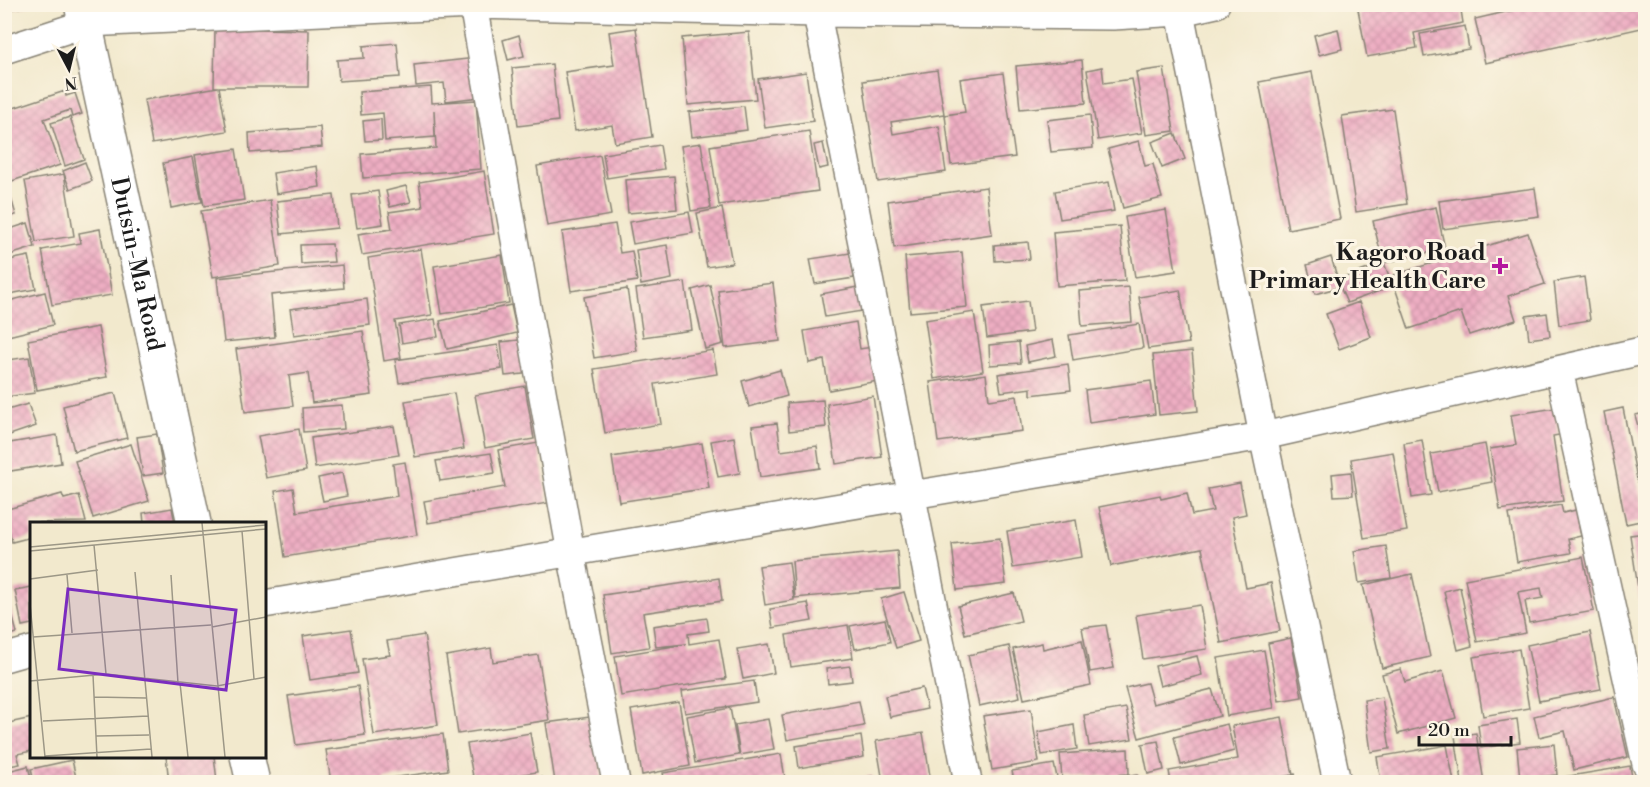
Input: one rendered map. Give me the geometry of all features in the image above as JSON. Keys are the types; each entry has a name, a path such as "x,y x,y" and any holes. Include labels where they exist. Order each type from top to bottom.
{"street":[{"path":"4,50 84,14 458,6 816,9 1113,16 1180,12 1216,4"},
{"path":"458,6 616,783"},
{"path":"816,9 968,783"},
{"path":"1180,12 1263,436 1337,783"},
{"name":"Dutsin-Ma Road","path":"84,14 194,522"},
{"path":"266,604 1263,436 1646,351"},
{"path":"1559,370 1646,764"},
{"path":"4,658 30,651"},
{"path":"247,757 252,783"}],"building":[{"path":"4,4 28,4 28,6 4,10"},
{"path":"1357,4 1460,4 1463,23 1414,33 1417,48 1367,57"},
{"path":"1540,4 1646,4 1646,27 1485,63 1475,19"},
{"path":"1465,26 1469,49 1424,57 1420,34"},
{"path":"215,28 309,30 308,87 219,87 227,131 152,144 144,100 218,87 214,87"},
{"path":"636,28 652,137 615,143 612,125 575,131 565,72 614,65 609,32"},
{"path":"1338,29 1342,49 1319,55 1314,35"},
{"path":"749,32 756,99 688,105 682,38"},
{"path":"519,35 524,56 508,60 503,40"},
{"path":"397,43 400,77 339,81 337,60 364,58 363,46"},
{"path":"476,58 480,97 446,101 444,83 416,86 414,65"},
{"path":"1082,60 1086,103 1020,109 1016,66"},
{"path":"552,64 558,121 518,126 512,68"},
{"path":"1102,67 1104,83 1132,79 1142,133 1098,140 1087,70"},
{"path":"1164,68 1174,131 1146,135 1136,72"},
{"path":"937,70 944,114 891,122 893,134 939,126 946,172 878,182 863,81"},
{"path":"806,72 813,121 765,128 758,79"},
{"path":"1312,72 1340,219 1288,229 1259,82"},
{"path":"1003,73 1015,157 951,165 945,115 965,112 960,79"},
{"path":"431,87 432,103 476,100 481,169 363,178 361,154 436,148 434,110 435,137 385,141 383,113 361,115 359,92"},
{"path":"65,91 66,96 75,93 82,114 72,117 70,110 44,119 60,165 12,181 4,160 4,111"},
{"path":"744,106 747,130 692,137 689,112"},
{"path":"1393,109 1407,204 1356,212 1342,116"},
{"path":"1090,115 1093,148 1051,152 1047,120"},
{"path":"70,117 84,159 65,166 51,123"},
{"path":"381,119 382,140 365,141 363,121"},
{"path":"320,127 322,147 250,153 249,133"},
{"path":"809,131 818,191 719,205 710,146"},
{"path":"1175,133 1185,159 1162,168 1152,142"},
{"path":"1139,141 1145,166 1153,164 1162,198 1123,208 1108,149"},
{"path":"701,143 711,208 691,211 681,146"},
{"path":"823,143 828,167 819,169 814,145"},
{"path":"660,145 664,169 607,178 603,154"},
{"path":"236,149 244,200 204,206 195,155"},
{"path":"600,155 611,215 547,226 537,166"},
{"path":"193,157 202,202 171,208 163,163"},
{"path":"85,162 92,181 70,189 63,171"},
{"path":"317,166 320,187 276,194 273,173"},
{"path":"484,171 494,234 362,255 358,234 392,229 389,212 423,207 419,182"},
{"path":"64,174 74,236 36,242 25,181"},
{"path":"674,176 677,209 628,213 625,180"},
{"path":"1109,182 1114,211 1060,219 1055,191"},
{"path":"406,186 411,202 390,207 386,191"},
{"path":"986,187 992,234 894,248 888,201"},
{"path":"8,188 16,215 4,218 4,189"},
{"path":"1535,188 1539,216 1443,229 1439,201"},
{"path":"378,191 383,224 357,228 352,195"},
{"path":"334,195 337,228 281,234 277,201"},
{"path":"270,200 280,266 213,277 201,211"},
{"path":"1436,207 1445,249 1383,263 1373,221"},
{"path":"722,208 732,263 707,267 697,213"},
{"path":"1166,210 1176,271 1135,277 1125,217"},
{"path":"689,212 693,233 633,244 629,222"},
{"path":"28,223 35,247 4,257 4,231"},
{"path":"615,224 620,253 632,251 637,281 571,291 562,232"},
{"path":"1120,226 1125,281 1057,286 1053,232"},
{"path":"100,229 112,295 52,305 42,250 81,243 79,233"},
{"path":"1528,233 1545,284 1508,296 1516,320 1469,335 1461,312 1409,329 1391,276"},
{"path":"1028,242 1030,259 995,261 994,245"},
{"path":"332,244 334,262 301,264 300,245"},
{"path":"667,245 672,279 641,285 636,250"},
{"path":"421,249 432,315 395,321 401,358 384,361 368,258"},
{"path":"962,252 967,307 910,312 905,257"},
{"path":"850,253 854,278 815,284 810,259"},
{"path":"502,255 509,303 442,314 434,266"},
{"path":"29,256 36,289 4,295 4,261"},
{"path":"1331,257 1338,280 1384,263 1393,286 1347,303 1340,287 1315,294 1307,265"},
{"path":"342,265 344,288 271,295 275,337 224,342 217,278"},
{"path":"1584,277 1590,320 1559,325 1554,282"},
{"path":"685,282 692,330 643,337 636,289"},
{"path":"773,283 780,341 725,348 718,290"},
{"path":"710,285 723,344 705,349 692,290"},
{"path":"858,287 862,311 825,317 821,294"},
{"path":"1129,287 1132,322 1082,326 1079,291"},
{"path":"627,289 637,351 594,358 584,297"},
{"path":"1180,290 1189,343 1148,349 1139,297"},
{"path":"45,292 53,325 4,337 4,302"},
{"path":"367,299 370,325 294,335 290,309"},
{"path":"1028,301 1032,332 987,338 983,307"},
{"path":"1359,302 1371,337 1339,349 1326,314"},
{"path":"511,305 517,333 447,349 440,321"},
{"path":"974,312 983,371 934,379 925,320"},
{"path":"1547,313 1550,336 1529,339 1526,316"},
{"path":"435,319 438,337 402,343 399,325"},
{"path":"856,322 860,349 872,347 878,381 829,390 824,360 809,363 804,331"},
{"path":"1139,324 1143,348 1073,360 1069,335"},
{"path":"98,327 107,377 37,390 28,340"},
{"path":"363,331 372,395 312,403 308,373 289,376 293,406 245,412 236,349"},
{"path":"527,339 532,373 505,376 501,342"},
{"path":"1053,340 1056,356 1028,362 1025,346"},
{"path":"1019,342 1021,363 990,365 989,345"},
{"path":"498,345 502,369 399,383 395,360"},
{"path":"5,348 8,360 29,357 35,393 5,397"},
{"path":"713,350 717,374 655,384 661,424 605,433 594,369"},
{"path":"1192,351 1198,411 1159,415 1153,355"},
{"path":"1068,364 1071,390 1031,395 1031,388 1001,392 998,374"},
{"path":"780,370 787,396 749,407 742,381"},
{"path":"986,374 989,400 1017,396 1022,431 938,442 930,382"},
{"path":"1151,381 1155,414 1089,423 1085,390"},
{"path":"525,386 534,439 485,448 475,395"},
{"path":"115,393 127,438 74,451 63,406"},
{"path":"454,393 464,449 415,457 405,401"},
{"path":"873,396 882,457 836,464 827,404"},
{"path":"823,400 826,427 789,431 787,403"},
{"path":"28,404 36,426 4,437 4,411"},
{"path":"342,405 344,429 303,432 302,408"},
{"path":"1555,408 1559,435 1553,436 1563,501 1500,510 1490,449 1516,445 1511,415"},
{"path":"1623,408 1645,520 1626,524 1604,412"},
{"path":"1646,413 1646,452 1645,452 1635,415"},
{"path":"777,423 781,451 817,446 820,468 760,477 752,426"},
{"path":"394,426 399,455 315,468 311,438"},
{"path":"299,429 306,471 266,478 258,436"},
{"path":"157,434 163,473 143,476 137,437"},
{"path":"57,435 61,463 4,472 4,444"},
{"path":"734,437 740,473 718,477 711,441"},
{"path":"1422,440 1431,495 1412,498 1404,443"},
{"path":"538,443 548,503 428,523 424,501 505,487 498,450"},
{"path":"702,443 709,488 619,502 612,457"},
{"path":"131,444 149,501 93,518 75,461"},
{"path":"1485,444 1492,482 1438,492 1431,454"},
{"path":"1393,452 1407,531 1364,538 1351,459"},
{"path":"491,453 495,473 440,481 436,461"},
{"path":"405,462 417,535 285,557 275,491 293,488 297,512 397,496 393,464"},
{"path":"1351,472 1353,495 1334,496 1332,474"},
{"path":"342,473 347,496 323,501 318,478"},
{"path":"1240,483 1246,514 1232,517 1246,588 1271,583 1280,631 1221,643 1202,548 1111,566 1099,507 1160,495 1161,499 1187,493 1192,515 1213,511 1208,489"},
{"path":"62,494 64,499 79,495 86,522 30,522 30,538 12,542 4,510"},
{"path":"1561,505 1563,513 1576,510 1581,536 1568,539 1571,553 1517,562 1509,514"},
{"path":"172,508 175,522 144,522 143,513"},
{"path":"1076,520 1082,557 1013,568 1007,531"},
{"path":"1646,533 1646,600 1640,601 1630,535"},
{"path":"1000,538 1006,584 957,590 952,544"},
{"path":"1386,546 1391,578 1359,583 1354,551"},
{"path":"897,551 900,588 795,598 792,561"},
{"path":"1583,557 1594,611 1529,623 1525,601 1543,598 1541,588 1518,592 1526,633 1477,642 1465,579"},
{"path":"789,562 794,600 765,605 759,566"},
{"path":"1412,574 1430,657 1382,668 1363,585"},
{"path":"719,578 722,601 643,613 649,647 612,653 603,595"},
{"path":"30,587 30,624 22,626 15,590"},
{"path":"1460,587 1472,646 1458,650 1444,591"},
{"path":"904,592 919,641 896,648 881,599"},
{"path":"1014,593 1021,621 965,634 958,606"},
{"path":"9,603 17,633 4,637 4,604"},
{"path":"808,603 812,621 773,628 770,609"},
{"path":"1200,605 1207,649 1143,659 1136,615"},
{"path":"707,618 709,631 688,634 689,644 719,639 726,679 621,696 615,656 686,644 656,647 653,626"},
{"path":"885,619 890,642 855,649 850,626"},
{"path":"848,625 853,658 791,667 786,635"},
{"path":"1106,625 1114,668 1090,672 1082,628"},
{"path":"351,629 358,673 310,680 303,636"},
{"path":"1590,632 1601,689 1539,701 1527,645"},
{"path":"424,635 438,725 374,735 362,659 390,655 387,641"},
{"path":"1291,638 1302,697 1279,701 1268,643"},
{"path":"1082,640 1091,685 1024,699 1013,649 1042,643 1043,649"},
{"path":"769,644 774,673 743,679 737,649"},
{"path":"1009,646 1020,697 979,706 968,655"},
{"path":"491,648 493,662 538,655 549,720 458,734 446,656"},
{"path":"1519,649 1529,708 1483,716 1473,657"},
{"path":"1264,650 1274,708 1227,716 1218,658"},
{"path":"1197,656 1202,675 1160,686 1155,666"},
{"path":"850,666 852,681 828,684 826,669"},
{"path":"1401,669 1405,682 1443,671 1456,718 1398,734 1382,674"},
{"path":"754,681 757,702 685,713 682,691"},
{"path":"1147,683 1153,704 1212,689 1220,716 1139,738 1125,688"},
{"path":"358,686 365,735 296,745 288,696"},
{"path":"922,688 927,709 890,717 885,696"},
{"path":"1382,697 1390,749 1371,752 1364,700"},
{"path":"1614,697 1628,757 1574,770 1565,731 1539,737 1534,716"},
{"path":"859,701 864,726 787,740 782,715"},
{"path":"679,702 690,766 642,775 631,710"},
{"path":"730,708 739,755 695,763 687,716"},
{"path":"1126,708 1132,739 1089,746 1084,715"},
{"path":"1031,709 1039,762 992,770 983,716"},
{"path":"4,710 9,723 30,718 30,751 17,754 20,764 4,767"},
{"path":"597,716 602,782 555,782 546,723"},
{"path":"1282,717 1293,775 1248,782 1171,782 1169,771 1238,759 1232,726"},
{"path":"768,719 774,749 740,755 735,725"},
{"path":"1517,719 1520,742 1481,748 1478,725"},
{"path":"1227,724 1234,751 1181,765 1174,737"},
{"path":"1074,725 1077,749 1042,755 1038,732"},
{"path":"530,733 537,772 474,782 467,744"},
{"path":"923,733 931,782 883,782 876,741"},
{"path":"1476,733 1484,782 1462,782 1455,736"},
{"path":"443,734 448,770 383,779 384,782 331,782 326,750"},
{"path":"861,736 864,757 799,768 796,746"},
{"path":"1158,741 1164,770 1148,774 1142,744"},
{"path":"1554,744 1557,775 1520,779 1517,748"},
{"path":"1447,745 1454,782 1407,782 1406,778 1381,782 1377,757"},
{"path":"1128,749 1129,774 1062,779 1060,754"},
{"path":"781,754 785,778 757,782 665,782 663,773"},
{"path":"166,757 214,757 217,781 169,782"},
{"path":"72,760 77,782 34,782 31,769"},
{"path":"1054,764 1058,782 1014,782 1012,771"},
{"path":"28,766 32,782 4,782 4,772"},
{"path":"1630,766 1633,782 1540,782 1540,781"},
{"path":"1295,774 1297,782 1273,782"},
{"path":"1138,775 1139,782 1108,782 1108,779"},
{"path":"872,776 873,782 842,782 842,781"},
{"path":"542,777 543,782 517,782 517,781"}],"place":[{"name":"Kagoro Road Primary Health Care","path":"1500,266"}]}
